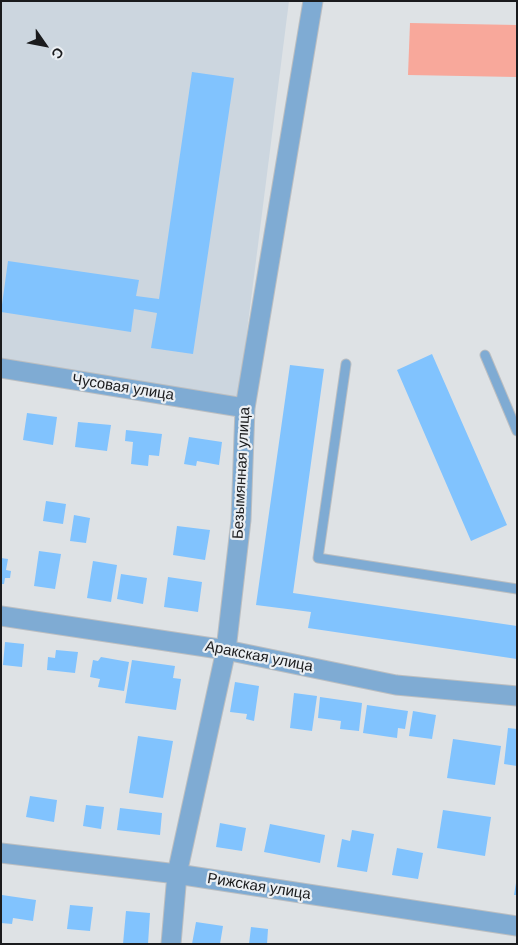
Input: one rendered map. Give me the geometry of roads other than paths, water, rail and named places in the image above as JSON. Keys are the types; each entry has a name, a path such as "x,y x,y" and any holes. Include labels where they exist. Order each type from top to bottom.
{"street":[{"name":"Безымянная улица","path":"170,944 177,874 226,650 241,520 245,408 313,1"},
{"name":"Чусовая улица","path":"1,368 245,408"},
{"name":"Аракская улица","path":"1,616 226,650 396,685 517,696"},
{"name":"Рижская улица","path":"1,853 177,874 517,926"}],"lane":[{"path":"485,355 517,430"},
{"path":"346,364 318,558 517,589"}]}
